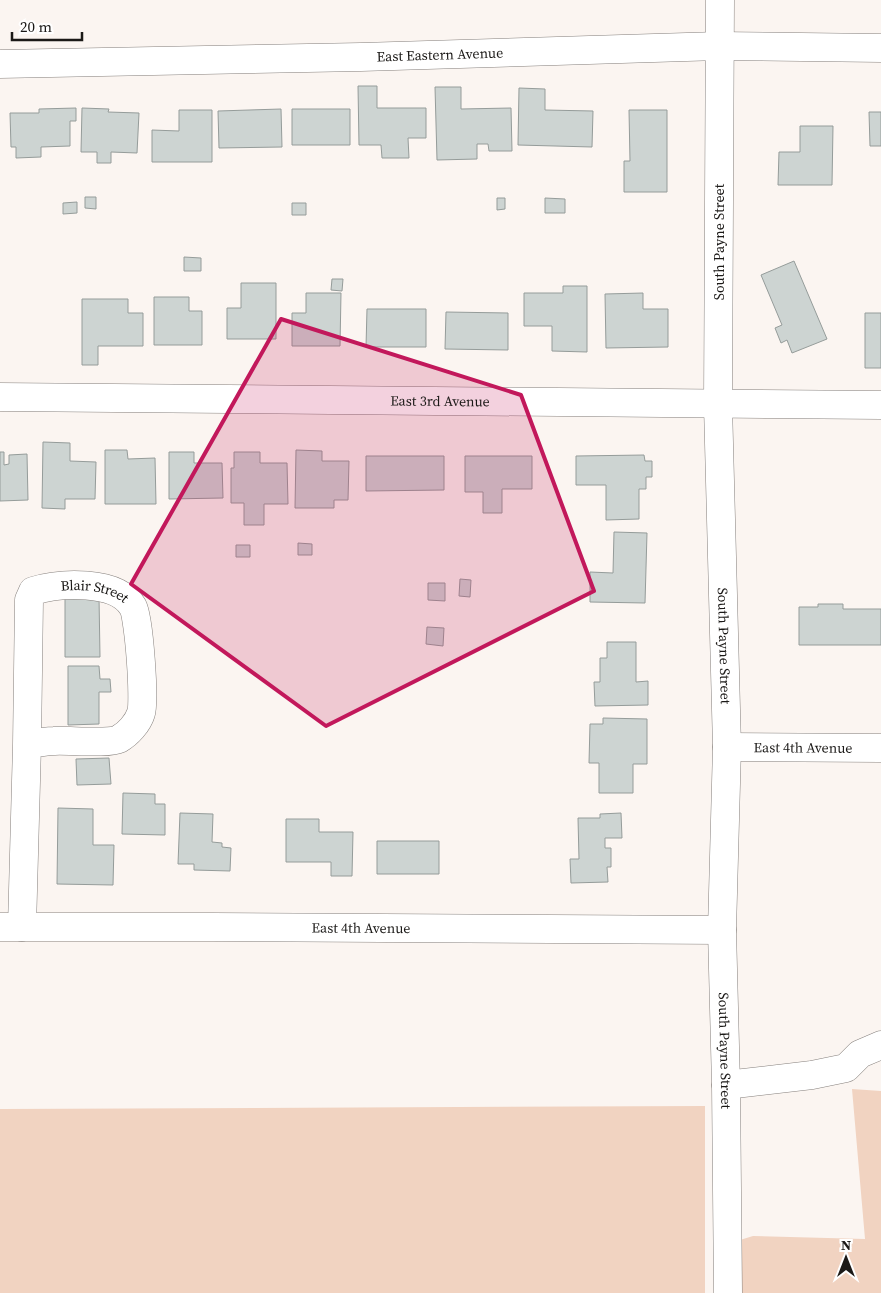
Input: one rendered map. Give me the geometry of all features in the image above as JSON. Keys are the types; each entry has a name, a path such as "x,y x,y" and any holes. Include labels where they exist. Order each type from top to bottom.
{"street":[{"name":"South Payne Street","path":"720,0 718,405 727,747 722,930 728,1293"},
{"name":"East Eastern Avenue","path":"0,64 371,57 719,46 881,48"},
{"name":"East 3rd Avenue","path":"0,398 881,405"},
{"name":"Blair Street","path":"11,927 27,745 28,600 33,591 61,585 93,586 119,593 133,606 138,625 141,713 131,729 117,740 53,741 27,745"},
{"name":"East 4th Avenue","path":"727,747 881,748"},
{"name":"East 4th Avenue","path":"11,927 722,930"},
{"path":"726,1085 812,1075 846,1068 860,1054 881,1046"}],"highlighted area":[{"path":"281,319 521,395 594,591 326,726 131,584"}],"shaded area":[{"path":"852,1089 881,1091 881,1293 740,1293 740,1240 753,1236 865,1239"},
{"path":"705,1106 705,1293 0,1293 0,1109"}],"building":[{"path":"358,86 377,86 377,108 426,108 426,138 408,138 409,158 382,158 381,145 359,145"},
{"path":"435,87 461,87 461,109 511,108 512,151 489,151 488,144 477,144 477,159 437,160"},
{"path":"519,88 545,89 545,110 593,111 592,147 518,145"},
{"path":"76,108 76,121 70,121 70,146 41,147 41,157 16,158 16,147 11,147 10,113 39,113 39,109"},
{"path":"82,108 109,109 108,112 139,113 137,153 111,152 111,163 97,163 97,152 81,152"},
{"path":"281,109 282,147 219,148 218,111"},
{"path":"292,109 350,109 350,145 292,145"},
{"path":"179,110 212,110 212,162 152,162 152,130 179,131"},
{"path":"629,110 667,110 667,192 624,192 624,161 630,161"},
{"path":"869,112 881,112 881,146 870,146"},
{"path":"800,126 833,126 832,185 778,185 779,152 800,152"},
{"path":"85,197 96,197 96,209 85,208"},
{"path":"497,198 505,198 505,209 497,210"},
{"path":"545,198 565,199 565,213 545,213"},
{"path":"77,202 77,213 63,214 63,203"},
{"path":"292,203 306,203 306,215 292,215"},
{"path":"184,257 201,258 201,271 184,271"},
{"path":"794,261 827,339 792,353 787,340 781,343 775,328 782,325 761,275"},
{"path":"332,279 343,279 342,291 331,290"},
{"path":"241,283 276,283 276,339 227,339 227,308 241,308"},
{"path":"563,286 587,286 587,352 552,351 552,326 524,326 524,293 563,293"},
{"path":"306,293 341,293 340,346 292,346 292,313 306,313"},
{"path":"643,293 643,309 668,309 668,347 606,348 605,294"},
{"path":"154,297 189,297 189,311 202,311 202,345 154,345"},
{"path":"82,299 128,299 128,313 143,313 143,346 98,346 98,365 82,365"},
{"path":"367,309 426,309 426,347 366,347"},
{"path":"446,312 508,313 508,350 445,349"},
{"path":"865,313 881,313 881,368 865,368"},
{"path":"43,442 70,443 70,461 96,462 95,499 65,499 65,509 42,508"},
{"path":"105,450 127,450 128,459 155,458 156,504 105,504"},
{"path":"296,450 322,451 322,461 349,461 348,500 334,500 334,508 295,508"},
{"path":"0,452 4,452 4,465 9,464 9,455 27,454 28,500 0,501"},
{"path":"169,452 194,452 194,463 222,463 223,498 169,499"},
{"path":"234,452 260,452 260,463 287,463 288,504 264,504 264,525 244,525 244,503 231,503 231,468 234,468"},
{"path":"644,455 645,461 652,461 652,477 646,477 646,489 639,489 639,519 606,520 606,485 576,485 576,456"},
{"path":"366,456 444,456 444,490 366,491"},
{"path":"465,456 532,456 532,489 502,489 502,513 483,513 483,492 465,492"},
{"path":"614,532 647,533 645,603 590,602 590,572 613,573"},
{"path":"298,543 312,544 312,555 298,555"},
{"path":"236,545 250,545 250,557 236,557"},
{"path":"460,579 471,580 470,597 459,596"},
{"path":"428,583 445,583 445,601 428,600"},
{"path":"65,597 99,597 100,657 65,657"},
{"path":"818,604 843,604 843,609 881,609 881,645 799,645 799,607 818,607"},
{"path":"427,627 444,628 443,646 426,644"},
{"path":"607,642 636,642 636,682 648,681 648,705 595,706 594,682 600,682 600,658 607,658"},
{"path":"68,666 99,666 100,679 110,679 111,692 99,692 99,724 68,725"},
{"path":"603,718 647,719 647,764 633,764 633,793 599,793 599,763 589,763 590,724 603,724"},
{"path":"109,758 111,784 77,785 76,759"},
{"path":"123,793 155,794 155,804 165,804 165,835 122,834"},
{"path":"58,808 93,809 93,845 114,845 113,885 57,884"},
{"path":"180,813 213,814 212,842 222,843 222,847 231,848 230,871 194,870 194,864 178,864"},
{"path":"621,813 622,838 605,838 605,848 611,848 611,867 607,867 608,882 571,883 570,859 579,859 578,818 600,818 600,814"},
{"path":"286,819 319,819 319,832 353,832 352,876 331,876 331,862 286,862"},
{"path":"377,841 439,841 439,874 377,874"}]}
